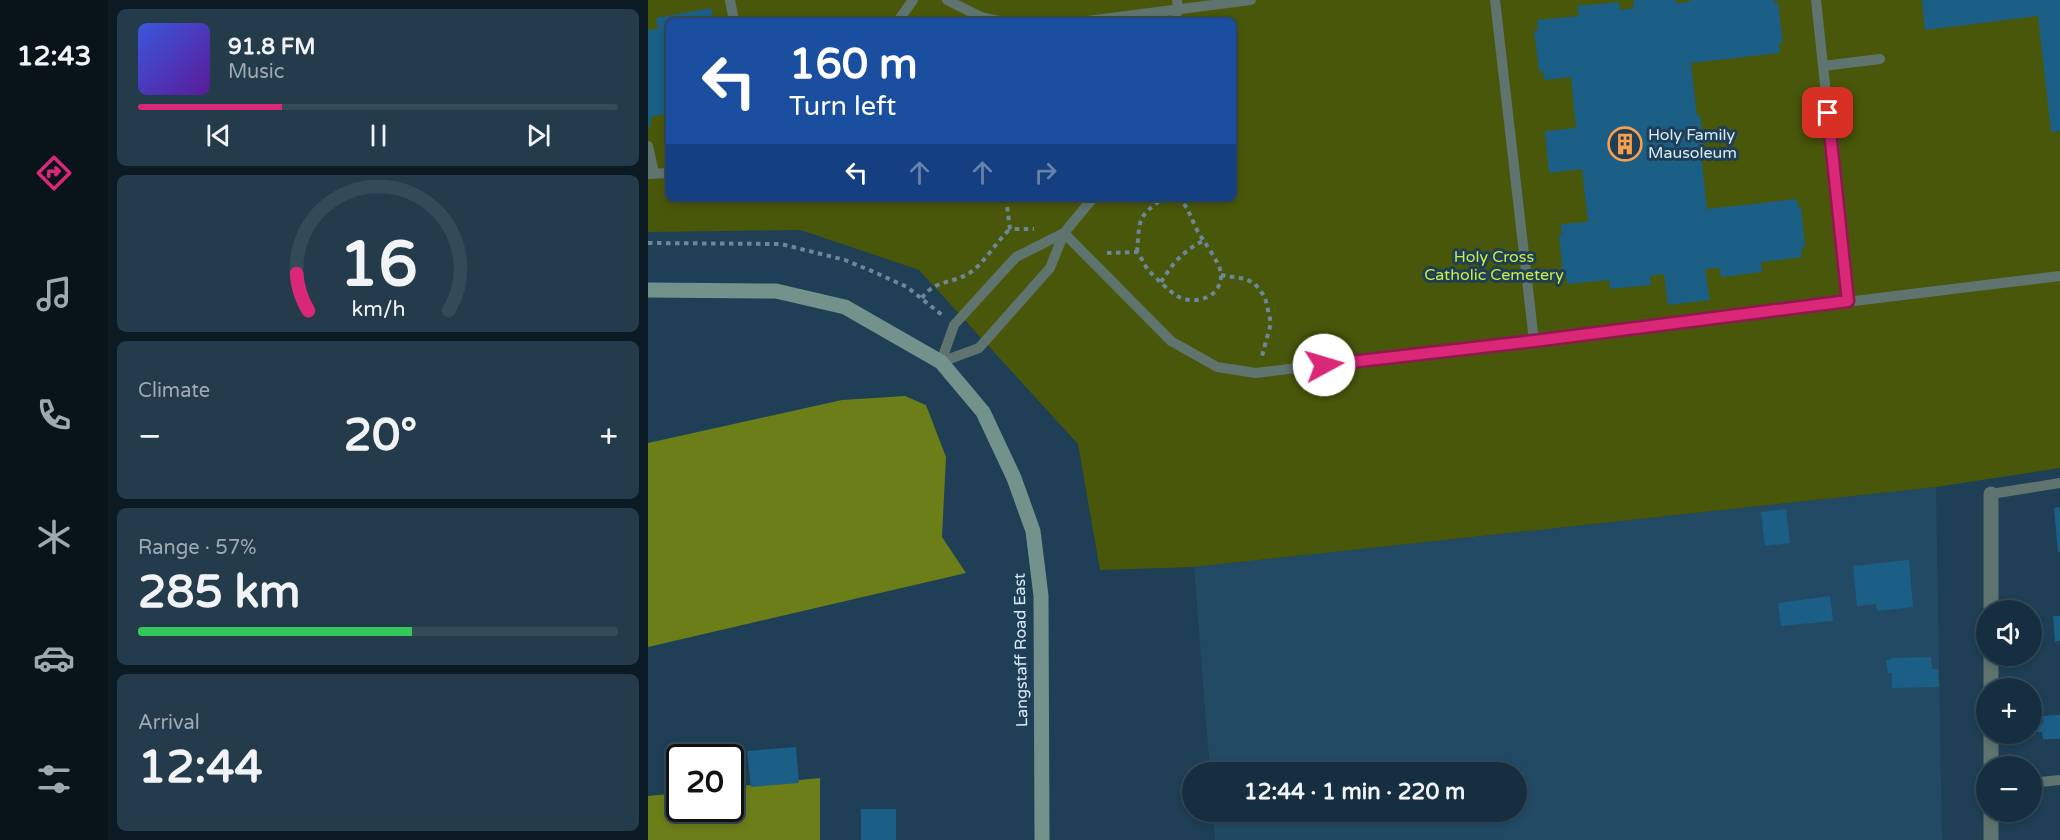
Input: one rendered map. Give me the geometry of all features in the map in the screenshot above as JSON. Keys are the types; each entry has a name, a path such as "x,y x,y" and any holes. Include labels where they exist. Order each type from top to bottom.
{"street":[{"name":"Langstaff Road East","path":"648,290 776,291 845,307 941,362 983,412 1014,478 1033,531 1041,596 1042,840"},
{"path":"1991,494 1991,600"},
{"path":"1991,822 1991,840"}],"lane":[{"path":"730,0 733,18"},
{"path":"900,18 914,0"},
{"path":"947,0 986,18"},
{"path":"1105,18 1177,5 1251,0"},
{"path":"1496,0 1534,341"},
{"path":"1816,0 1848,301"},
{"path":"1823,66 1880,59"},
{"path":"648,146 651,173"},
{"path":"941,362 979,348 1050,268 1064,232 1090,201"},
{"path":"1064,232 1171,341 1217,366 1256,373 2060,276"},
{"path":"941,362 954,326 1016,257 1064,232"},
{"path":"1991,494 2060,483"},
{"path":"2042,782 2060,780"}],"path":[{"path":"1006,201 1010,229"},
{"path":"1159,201 1141,216 1137,252 1149,270 1161,282 1177,296 1192,302 1204,300 1217,288 1221,274 1182,201"},
{"path":"922,298 929,288 971,272 1010,229 1064,232"},
{"path":"1161,282 1171,266 1189,247 1203,241"},
{"path":"648,243 782,244 844,260 907,287 954,326"},
{"path":"1089,258 1099,253 1137,252"},
{"path":"1221,274 1246,279 1255,284 1265,297 1271,323 1267,343 1256,373"}],"shaded area":[{"path":"1936,487 1942,840 1215,840 1214,822 1527,822 1527,762 1209,762 1194,567"}],"green space":[{"name":"Holy Cross Catholic Cemetery","path":"648,0 2060,0 2060,468 1936,487 1194,567 1100,570 1078,444 919,270 801,230 648,232"},
{"path":"905,396 926,405 946,457 942,537 966,573 648,647 648,443 842,400"},
{"path":"820,778 820,840 648,840 648,796 666,794 666,822 744,822 744,786"}],"building":[{"name":"Holy Family Mausoleum","path":"1633,0 1676,0 1676,3 1690,2 1689,0 1774,0 1774,3 1778,2 1783,43 1779,43 1780,53 1691,63 1697,116 1700,115 1705,156 1701,156 1707,209 1797,199 1798,207 1801,207 1805,247 1801,248 1802,257 1761,262 1762,272 1721,277 1720,268 1705,269 1710,300 1668,305 1664,274 1650,276 1651,285 1610,289 1609,280 1567,284 1566,275 1563,275 1559,235 1562,234 1561,224 1588,222 1582,169 1549,173 1545,131 1576,128 1571,77 1544,80 1543,71 1539,71 1534,31 1538,30 1537,20 1579,16 1577,6 1619,2 1620,10 1634,8"},
{"path":"1922,0 2060,0 2060,131 2051,132 2038,16 1925,30"},
{"path":"711,8 713,18 666,18 666,114 651,117 650,127 648,127 648,30 658,29 656,18"},
{"path":"2060,507 2060,551 2058,552 2054,508"},
{"path":"1786,509 1790,543 1765,546 1761,512"},
{"path":"1909,560 1913,607 1877,611 1876,604 1857,606 1853,566"},
{"path":"1830,596 1833,621 1781,626 1778,603"},
{"path":"2053,616 2060,616 2060,641 2055,642"},
{"path":"1931,657 1932,669 1938,669 1939,687 1892,688 1892,673 1888,673 1886,660"},
{"path":"2060,715 2060,739 2043,739 2042,716"},
{"path":"796,747 799,783 751,787 747,751"},
{"path":"861,809 896,809 896,840 861,840"}],"place":[{"name":"Holy Family Mausoleum","path":"1625,144"}],"route":[{"path":"1324,365 1848,301 1828,113"}]}
